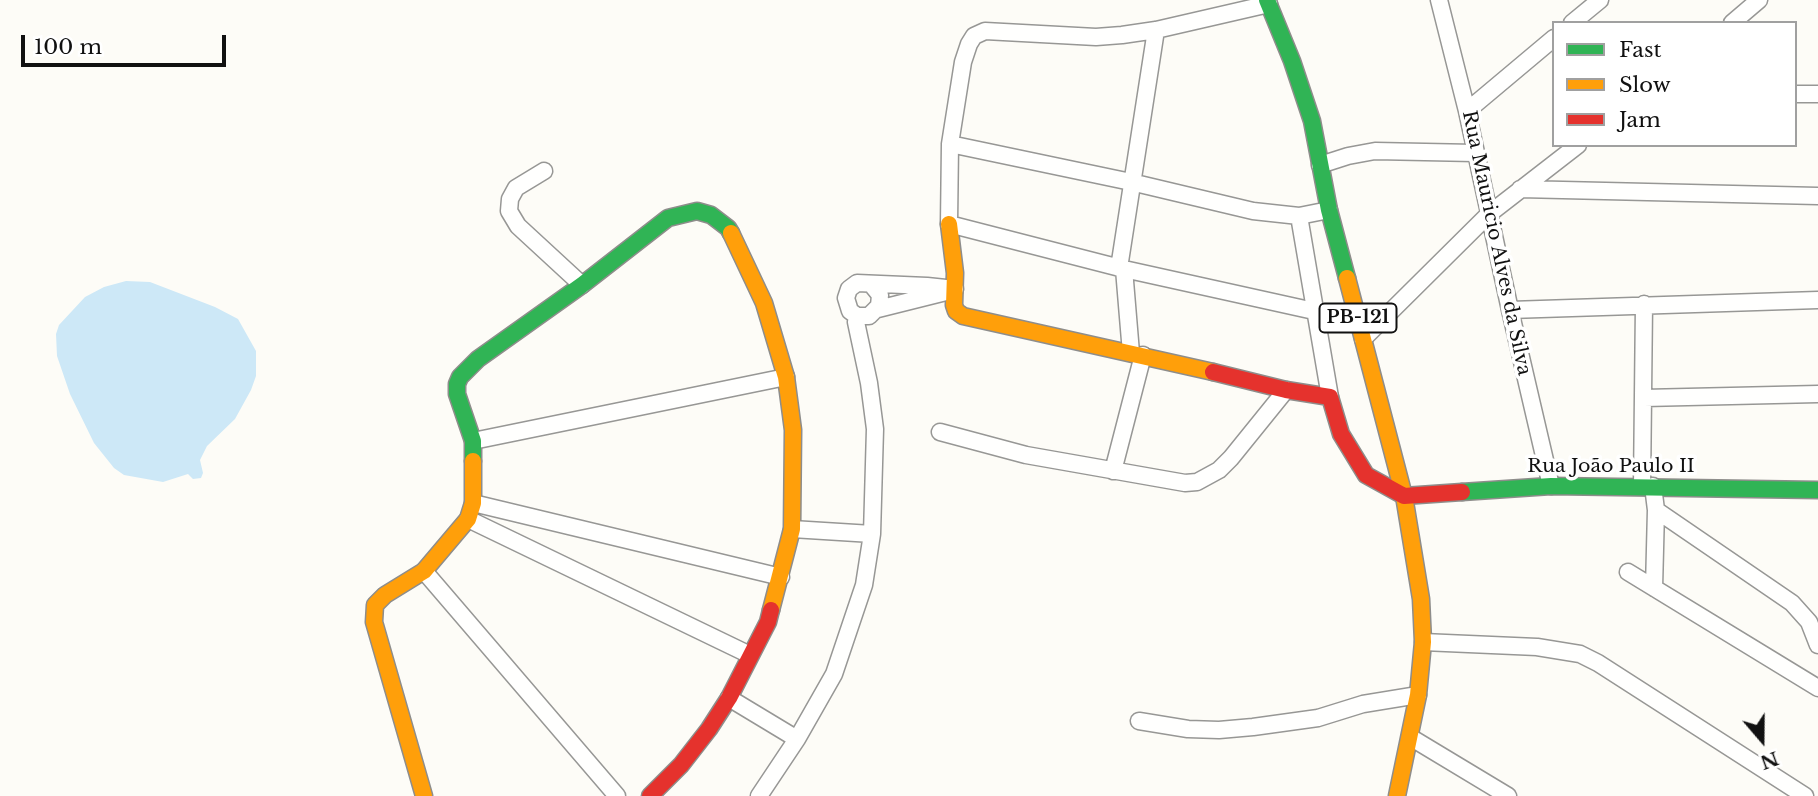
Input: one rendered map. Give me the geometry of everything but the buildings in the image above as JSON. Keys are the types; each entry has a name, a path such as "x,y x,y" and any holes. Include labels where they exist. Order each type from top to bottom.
{"street":[{"path":"1574,21 1600,0"},
{"path":"1734,21 1759,0"},
{"path":"1268,2 1156,30 1096,37 980,32 969,44 963,62 950,144 949,224 956,311 963,316 1286,390 1330,397"},
{"name":"PB-121","path":"1268,2 1312,121 1329,210 1404,496 1421,599 1423,642 1418,695 1397,796"},
{"name":"Rua Mauricio Alves da Silva","path":"1444,2 1475,153 1551,486"},
{"path":"1113,471 1137,354 1121,268 1131,182 1156,30"},
{"path":"1467,111 1552,40"},
{"path":"1797,94 1818,94"},
{"path":"950,144 1253,211 1298,216 1329,210"},
{"path":"1363,339 1489,214 1575,147"},
{"path":"1320,165 1375,151 1475,153"},
{"path":"544,171 516,188 510,199 509,211 518,226 582,285"},
{"path":"1520,189 1818,196"},
{"path":"424,796 374,622 374,612 378,601 385,595 424,571 468,519 473,503 473,441 457,394 460,377 478,359 582,285 668,218 697,211 711,215 728,228 764,303 786,377 793,430 792,529 768,622 729,698 681,765 650,796"},
{"path":"1298,216 1330,397 1340,434 1366,475 1404,496"},
{"path":"949,224 1121,268 1314,311"},
{"path":"857,283 955,289 878,309 869,316 858,316 847,307 847,293 857,283"},
{"path":"871,284 880,295 878,309"},
{"path":"1510,310 1818,300"},
{"path":"1644,304 1647,486 1656,510 1654,588"},
{"path":"766,794 834,674 864,584 872,534 875,429 869,383 856,322 858,316"},
{"path":"473,441 786,377"},
{"path":"940,432 1026,455 1185,483 1197,482 1207,478 1238,450 1286,390"},
{"path":"1644,398 1818,394"},
{"name":"Rua João Paulo II","path":"1404,496 1551,486 1818,490"},
{"path":"473,503 781,577"},
{"path":"1656,510 1792,603 1814,626 1818,645"},
{"path":"468,519 750,655"},
{"path":"792,529 872,534"},
{"path":"424,571 617,796"},
{"path":"1628,572 1818,688"},
{"path":"1423,642 1537,647 1580,654 1805,796"},
{"path":"1139,721 1188,729 1253,727 1308,720 1363,704 1418,695"},
{"path":"729,698 797,739"},
{"path":"1410,737 1508,796"}],"water":[{"path":"126,281 150,282 215,307 238,319 256,351 256,376 251,390 235,419 207,446 200,460 203,473 201,478 193,479 188,474 163,482 124,475 114,468 94,443 70,394 57,356 56,334 59,325 85,297 104,287"}],"traffic: fast":[{"path":"1267,0 1292,61 1312,121 1329,210 1347,278"},
{"path":"473,461 473,441 457,394 457,384 460,377 478,359 582,285 668,218 697,211 711,215 731,233"},
{"path":"1462,492 1551,486 1818,490"}],"traffic: slow":[{"path":"949,224 955,273 954,305 956,311 963,316 1213,372"},
{"path":"731,233 764,303 786,377 793,430 792,529 771,610"},
{"path":"1347,278 1404,496 1421,599 1423,642 1418,695 1397,796"},
{"path":"424,796 374,622 375,605 385,595 424,571 468,519 473,503 473,461"}],"traffic: jam":[{"path":"1213,372 1286,390 1330,397 1341,434 1366,475 1404,496 1462,492"},
{"path":"650,796 681,765 709,729 729,698 768,622 771,610"}]}
